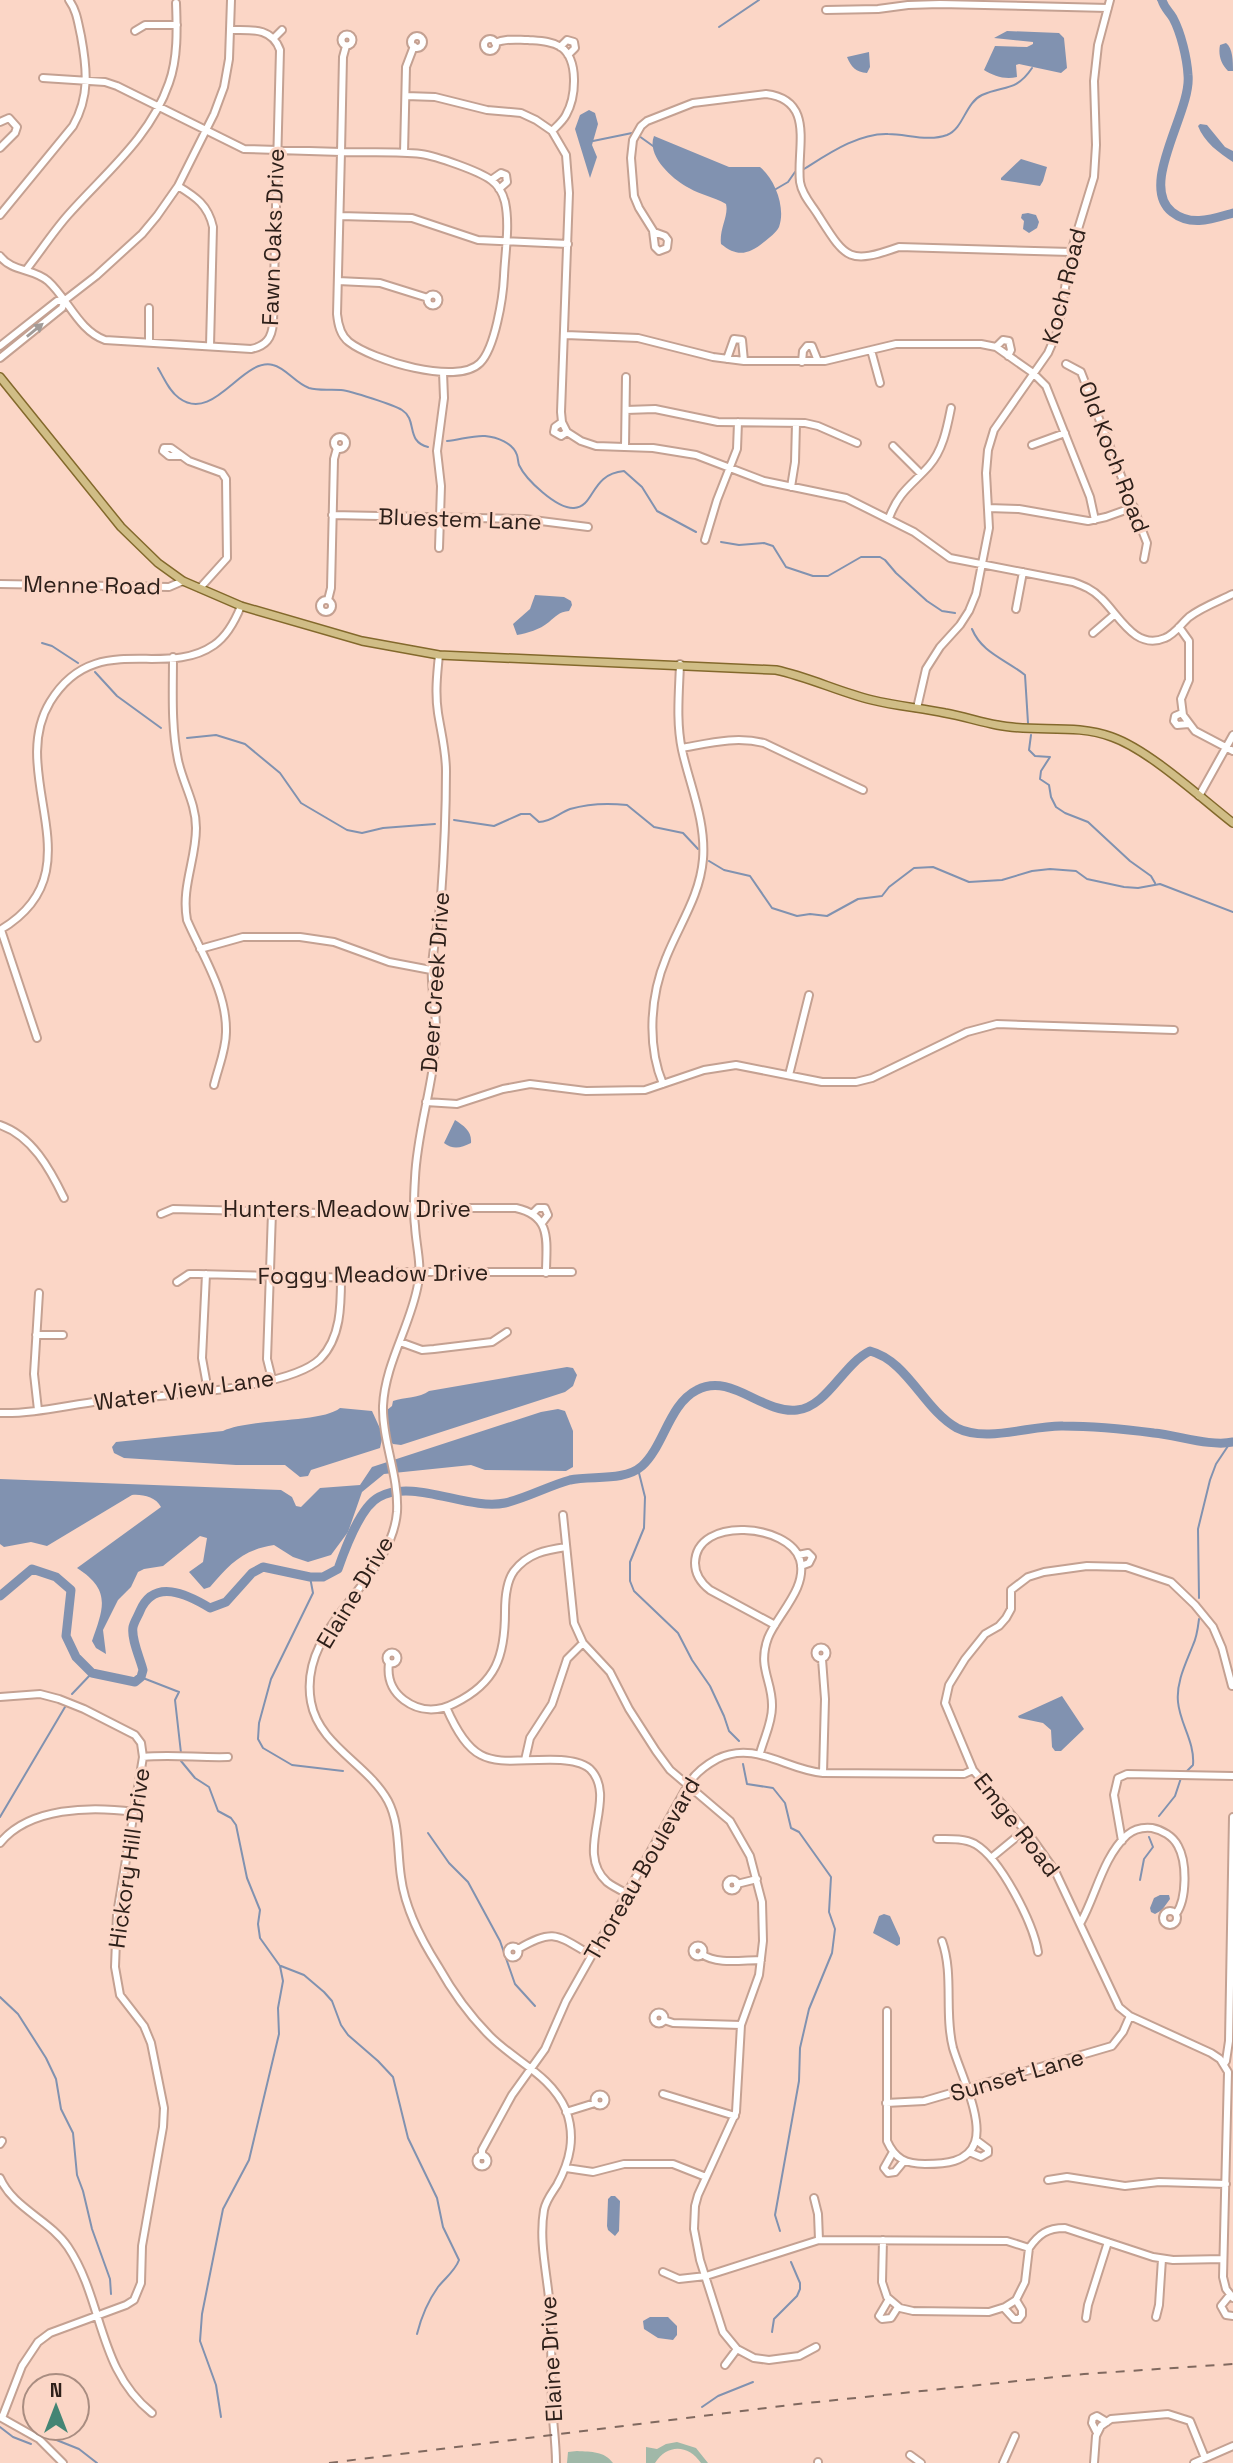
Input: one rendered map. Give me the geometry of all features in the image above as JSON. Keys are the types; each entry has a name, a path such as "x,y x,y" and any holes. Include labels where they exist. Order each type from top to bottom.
{"main road":[{"path":"0,377 121,527 158,564 183,581 242,606 388,647 439,655 776,670 871,699 1009,727 1101,733 1115,737 1140,752 1233,823"}],"street":[{"path":"0,215 73,126 81,110 87,81 76,14 69,0"},
{"path":"0,358 62,308 65,300 142,234 178,186 224,88 229,59 231,0"},
{"path":"26,270 68,215 139,139 158,107 169,84 175,59 176,3"},
{"path":"825,9 878,9 895,3 1109,4"},
{"name":"Koch Road","path":"917,708 922,678 930,661 969,611 975,594 989,528 986,474 988,450 994,430 1056,338 1071,252 1094,177 1094,81 1098,45 1109,4"},
{"path":"135,31 145,25 177,25"},
{"path":"230,30 260,30 274,38 282,30"},
{"name":"Fawn Oaks Drive","path":"65,300 92,334 105,340 251,349 261,347 272,333 281,57 274,38"},
{"path":"495,43 504,40 541,41 560,47 568,55 573,75 572,99 566,115 552,131"},
{"path":"560,47 568,40 574,42 575,48 568,55"},
{"path":"43,78 117,86 244,149 276,151 341,152 404,153 433,156 491,180 499,189 505,203 502,300 486,355 475,367 458,372 410,367 348,342 338,325 338,281 340,216 341,152 343,57 346,46"},
{"path":"404,153 406,67 414,46"},
{"path":"653,231 634,196 631,158 633,140 641,126 647,121 693,103 766,94 783,99 800,119 801,185 804,195 834,242 850,254 874,257 899,247 1071,252"},
{"path":"406,96 435,97 487,110 521,113 552,131 566,155 568,244 562,422 567,432 581,441 596,446 653,448 685,453 764,481 836,495 889,518 923,537 943,555 1087,587 1129,631 1147,640 1166,638 1197,612 1233,595"},
{"path":"0,122 9,118 17,127 15,133 0,148"},
{"path":"491,180 501,173 506,175 507,182 499,189"},
{"path":"178,186 202,202 210,214 213,227 210,346"},
{"path":"340,216 412,218 465,237 568,244"},
{"path":"0,256 14,268 42,276 65,300"},
{"path":"338,281 380,283 428,298"},
{"path":"0,346 57,301 65,300"},
{"path":"149,308 149,342"},
{"path":"566,335 638,338 744,361 818,361 908,343 981,344 996,347 1033,373 1046,386 1090,497 1095,520"},
{"path":"727,359 731,344 738,339 742,340 744,361"},
{"path":"996,347 1003,340 1009,341 1011,350 1008,356"},
{"path":"802,362 803,351 807,346 812,346 815,350 818,361"},
{"path":"871,350 880,383"},
{"name":"Old Koch Road","path":"1066,364 1081,372 1147,543 1144,559"},
{"path":"439,548 441,486 437,450 444,398 443,372"},
{"path":"625,447 626,377"},
{"path":"889,518 899,494 930,465 943,443 951,408"},
{"path":"626,410 655,410 718,422 796,423 818,426 857,443"},
{"path":"562,422 555,427 554,432 561,436 567,432"},
{"path":"705,540 737,449 738,422"},
{"path":"791,487 796,423"},
{"path":"1032,445 1065,433"},
{"path":"893,446 920,473"},
{"path":"321,629 325,612 332,608 328,600 331,588 334,459 337,448"},
{"path":"181,456 222,474 226,479 227,558 200,588"},
{"path":"988,508 1007,507 1075,520 1095,520 1134,507"},
{"name":"Bluestem Lane","path":"332,515 525,519 588,527"},
{"path":"1016,609 1023,572"},
{"name":"Menne Road","path":"0,584 169,587 183,581"},
{"path":"37,1038 0,930 30,908 38,897 47,871 38,737 50,703 66,681 87,667 112,659 189,655 214,645 230,628 242,606"},
{"path":"1093,633 1115,614"},
{"path":"1179,627 1189,641 1189,680 1181,699 1182,713 1195,731 1230,750"},
{"name":"Deer Creek Drive","path":"386,1387 417,1292 420,1272 415,1172 436,1029 431,970 441,898 446,772 437,701 439,655"},
{"path":"173,657 176,748 195,811 196,830 186,880 185,909 187,920 218,988 226,1018 226,1035 214,1085"},
{"path":"663,1084 656,1066 654,1048 656,997 666,958 699,883 703,858 700,814 678,727 680,664"},
{"path":"1199,796 1230,750 1233,735"},
{"path":"682,748 739,738 764,743 863,790"},
{"path":"200,949 243,937 300,937 334,942 389,962 431,970"},
{"path":"789,1076 809,995"},
{"path":"426,1102 457,1104 518,1085 645,1090 704,1070 736,1065 822,1082 856,1082 872,1078 967,1032 997,1024 1174,1030"},
{"path":"0,1125 20,1133 54,1177 64,1198"},
{"name":"Hunters Meadow Drive","path":"161,1214 173,1209 360,1214 392,1208 415,1208 516,1209 532,1214"},
{"path":"542,1223 548,1215 545,1208 538,1208 532,1214 542,1223 547,1233 547,1273"},
{"path":"272,1212 267,1359 272,1379"},
{"name":"Foggy Meadow Drive","path":"177,1282 189,1274 360,1278 389,1272 572,1272"},
{"path":"206,1274 202,1358 208,1391"},
{"name":"Water View Lane","path":"0,1413 208,1391 291,1376 320,1359 328,1348 339,1319 341,1278"},
{"path":"38,1409 34,1384 39,1293"},
{"path":"400,1342 422,1350 434,1349 492,1342 507,1332"},
{"path":"36,1335 63,1335"},
{"name":"Elaine Drive","path":"386,1387 383,1412 394,1473 396,1517 390,1539 369,1576 339,1615 316,1656 310,1682 313,1712 333,1742 374,1781 387,1798 394,1816 400,1873 406,1900 440,1971 491,2037 549,2084 566,2112 571,2129 571,2151 566,2168 545,2205 543,2256 550,2313 556,2463"},
{"path":"563,1515 574,1623 583,1643 610,1672 629,1709 670,1770 723,1813 737,1830 749,1852 757,1879 763,1922 761,1960 751,2003 741,2025 738,2101 735,2116 695,2206 695,2237 723,2332 737,2349 754,2358 769,2360 799,2356 816,2347"},
{"path":"760,1754 772,1709 765,1675 764,1652 775,1625 799,1583 801,1566 798,1555 788,1544 761,1531 720,1532 703,1542 697,1555 697,1574 707,1588 775,1625"},
{"path":"389,1663 392,1687 399,1697 420,1708 446,1707 480,1688 496,1668 505,1632 506,1591 515,1570 534,1554 566,1546"},
{"path":"798,1555 808,1553 812,1556 809,1563 801,1566"},
{"name":"Emge Road","path":"1130,2016 1119,2007 1055,1871 1025,1830 973,1770 951,1721 945,1703 946,1693 977,1643 1006,1618 1011,1609 1011,1590 1028,1577 1087,1566 1115,1566 1148,1573 1171,1582 1213,1627 1222,1648 1232,1686"},
{"path":"525,1760 530,1738 552,1704 567,1659 583,1643"},
{"path":"822,1659 825,1699 823,1773"},
{"name":"Hickory Hill Drive","path":"0,1697 40,1694 72,1704 135,1735 141,1743 143,1758 117,1914 114,1949 116,1982 120,1995 144,2026 151,2043 163,2099 163,2127 145,2229 141,2283 134,2300 96,2318 50,2333 38,2342 22,2367 1,2417"},
{"path":"446,1707 459,1734 474,1752 496,1760 562,1760 588,1767 596,1777 600,1798 594,1843 596,1863 607,1881 626,1893"},
{"name":"Thoreau Boulevard","path":"482,2156 482,2150 512,2095 545,2049 558,2016 626,1893 688,1785 700,1770 719,1758 742,1752 760,1754 800,1769 823,1773 964,1774 973,1770"},
{"path":"143,1758 160,1755 174,1758 228,1757"},
{"path":"1122,1841 1114,1795 1118,1778 1127,1774 1233,1776"},
{"path":"0,1843 10,1831 24,1823 61,1813 87,1808 134,1812"},
{"path":"1224,2064 1228,2041 1233,1817"},
{"path":"1081,1922 1110,1859 1128,1834 1142,1828 1160,1830 1174,1840 1180,1849 1183,1866 1182,1904 1176,1914"},
{"path":"991,1858 1025,1830"},
{"path":"937,1839 967,1840 976,1844 991,1858 1003,1874 1033,1931 1038,1952"},
{"path":"737,1884 757,1879"},
{"path":"518,1949 540,1937 553,1936 591,1955"},
{"path":"887,2011 887,2141 893,2152 910,2164 951,2163 969,2152 976,2140 975,2118 949,2027 947,1961 942,1941"},
{"path":"702,1954 707,1958 721,1960 761,1960"},
{"path":"1130,2016 1211,2053 1224,2064 1228,2072 1226,2184 1229,2213 1223,2277 1231,2297 1221,2306 1226,2315 1233,2316"},
{"name":"Sunset Lane","path":"887,2104 924,2101 1112,2046 1123,2032 1130,2016"},
{"path":"664,2020 673,2024 741,2025"},
{"path":"663,2094 735,2116"},
{"path":"566,2112 595,2103"},
{"path":"969,2152 981,2157 988,2153 988,2149 976,2140"},
{"path":"893,2152 884,2168 888,2173 895,2172 904,2161"},
{"path":"566,2168 593,2172 624,2164 673,2164 706,2177"},
{"path":"1048,2180 1067,2177 1125,2186 1159,2182 1226,2184"},
{"path":"0,2178 7,2191 65,2243 80,2270 121,2378 137,2401 152,2413"},
{"path":"814,2198 819,2240"},
{"path":"883,2240 882,2282 889,2299 898,2307 913,2311 975,2312 1004,2308 1016,2300 1025,2282 1028,2248 1040,2234 1054,2228 1065,2228 1162,2259 1223,2259"},
{"path":"663,2272 678,2279 706,2276 819,2240 1007,2241 1028,2248"},
{"path":"1086,2318 1108,2242"},
{"path":"1156,2317 1162,2259"},
{"path":"889,2299 879,2315 882,2319 891,2318 898,2307"},
{"path":"1004,2308 1014,2319 1019,2319 1022,2310 1016,2300"},
{"path":"725,2365 737,2349"},
{"path":"1094,2463 1097,2433 1101,2426 1111,2419 1155,2414 1168,2414 1190,2421 1205,2458"},
{"path":"1,2417 39,2439 63,2463"},
{"path":"1097,2433 1092,2423 1093,2418 1102,2418 1107,2422"},
{"path":"1003,2463 1015,2436"},
{"path":"1194,2463 1233,2446"},
{"path":"910,2455 921,2463"}],"green space":[{"path":"677,2442 696,2448 708,2463 701,2463 690,2452 678,2449 665,2452 655,2463 646,2463 646,2447 657,2449"},
{"path":"568,2452 602,2454 613,2463 567,2463"}],"water":[{"path":"1007,31 1059,33 1064,38 1067,68 1061,73 1019,64 1016,65 1017,77 1008,78 984,70 995,46 1027,47 1033,44 994,38"},
{"path":"1226,43 1233,60 1233,71 1228,71 1219,52 1220,45"},
{"path":"869,52 870,67 867,73 854,68 847,57"},
{"path":"589,110 595,113 598,124 592,145 597,157 590,178 575,129 580,115"},
{"path":"1207,125 1225,147 1233,151 1233,162 1208,142 1198,126"},
{"path":"654,136 729,167 760,167 778,194 781,219 776,231 748,252 737,253 721,244 726,204 689,188 669,173 657,159"},
{"path":"1021,159 1047,167 1040,186 1001,180"},
{"path":"1022,214 1036,215 1039,222 1037,228 1029,233 1023,229 1024,221 1021,218"},
{"path":"535,595 564,597 571,601 572,605 569,611 563,612 541,627 517,635 513,624 530,609"},
{"path":"455,1120 469,1132 471,1139 471,1143 457,1148 444,1143"},
{"path":"573,1368 577,1375 573,1386 565,1392 401,1445 390,1441 386,1417 393,1401 429,1391"},
{"path":"340,1408 372,1411 383,1435 380,1448 311,1470 308,1476 300,1477 285,1465 236,1465 124,1458 114,1453 112,1447 116,1442 223,1431 251,1424 318,1416"},
{"path":"558,1409 565,1411 573,1431 573,1467 566,1471 485,1470 471,1465 384,1474 362,1492 348,1532 331,1555 308,1562 293,1557 274,1545 263,1547 245,1554 210,1587 204,1589 189,1572 203,1562 207,1538 200,1536 163,1566 138,1572 131,1587 118,1600 103,1630 106,1654 96,1648 92,1641 100,1618 100,1592 88,1576 77,1568 161,1507 159,1504 148,1497 132,1495 47,1546 31,1542 4,1547 0,1544 0,1479 281,1490 292,1497 296,1506 301,1507 320,1488 360,1485 372,1467 541,1412"},
{"path":"1062,1696 1084,1729 1061,1751 1055,1751 1052,1747 1051,1730 1043,1723 1018,1716"},
{"path":"1169,1895 1170,1899 1162,1910 1155,1914 1150,1908 1154,1898"},
{"path":"879,1916 890,1916 900,1938 900,1944 897,1946 873,1933"},
{"path":"611,2196 620,2201 619,2231 615,2236 607,2226 608,2199"},
{"path":"650,2317 668,2317 677,2326 677,2335 673,2340 658,2338 644,2329 643,2321"}],"waterway":[{"path":"719,27 759,0"},
{"path":"1158,0 1164,7"},
{"path":"1162,0 1179,31 1188,75 1187,90 1163,166 1163,200 1172,212 1187,219 1202,220 1233,213"},
{"path":"804,169 866,137 888,134 932,138 947,135 953,132 976,99 1021,81 1032,68"},
{"path":"593,141 632,133"},
{"path":"639,136 653,146"},
{"path":"776,189 788,182 795,172"},
{"path":"158,368 175,395 192,404 204,403 216,397 250,370 261,365 273,365 309,388 346,391 402,410 410,419 416,440 428,447"},
{"path":"447,441 481,436 504,441 515,451 519,465 535,485 551,499 567,507 581,506 605,478 624,471 642,487 657,511 696,532"},
{"path":"721,542 739,545 764,543 773,546 786,567 813,576 828,576 861,557 880,557 927,601 942,611 955,613"},
{"path":"972,629 988,650 1025,675 1028,723"},
{"path":"42,643 52,646 78,663"},
{"path":"95,672 117,696 161,728"},
{"path":"187,738 216,735 245,744 280,773 301,803 347,830 362,833 383,828 435,824"},
{"path":"1031,735 1029,750 1035,756 1050,757 1041,771 1040,779 1049,785 1056,807 1088,822 1130,861 1151,876 1155,883"},
{"path":"454,820 494,826 521,814 530,814 539,822 577,807 598,804 627,805 654,827 683,833 698,849"},
{"path":"709,861 724,870 750,876 772,908 797,916 827,916 858,899 882,896 889,887 914,868 933,867 969,882 1002,880 1050,869 1076,871 1087,879 1124,887 1138,888 1160,884 1233,912"},
{"path":"0,1596 32,1569 56,1577 71,1590 66,1636 76,1657 92,1673 135,1682 141,1677 143,1670 134,1643 133,1627 146,1601 154,1595 162,1592 181,1594 210,1608 226,1602 252,1573 263,1567 310,1577 323,1577 338,1569 354,1529 372,1502 393,1492 424,1493 475,1503 505,1503 570,1480 617,1476 635,1471 650,1458 680,1405 697,1390 722,1386 771,1406 797,1410 817,1401 851,1365 870,1351 895,1365 945,1420 969,1432 995,1434 1051,1426 1086,1427 1163,1434 1215,1443 1233,1442"},
{"path":"1199,1598 1198,1529 1210,1480 1216,1464 1230,1443"},
{"path":"638,1469 645,1497 644,1528 630,1562 630,1581 634,1591 678,1633 710,1686 729,1731 739,1741"},
{"path":"310,1577 313,1593 271,1679 259,1723 258,1739 263,1748 292,1765 343,1771"},
{"path":"1185,1773 1193,1765 1193,1757 1179,1710 1178,1695 1199,1619"},
{"path":"72,1694 92,1673"},
{"path":"135,1682 143,1678 179,1692 175,1700 181,1753"},
{"path":"0,1817 65,1707"},
{"path":"181,1761 195,1778 209,1787 218,1811 231,1818 236,1825 247,1878 260,1910 260,1938 280,1966 283,1981 278,2008 279,2034 249,2160 223,2209 202,2314 200,2341 216,2385 221,2417"},
{"path":"743,1764 747,1784 773,1788 785,1803 791,1828 799,1832 831,1877 829,1912 835,1929 832,1953 809,2009 800,2048 799,2081 775,2215 780,2231"},
{"path":"1159,1816 1175,1796 1181,1778"},
{"path":"428,1833 449,1863 468,1882 500,1941 515,1984 535,2006"},
{"path":"1140,1880 1144,1859 1153,1847 1149,1837"},
{"path":"281,1966 304,1975 324,1992 332,2001 348,2035 393,2077 408,2138 437,2198 443,2227 459,2260 431,2298 417,2334"},
{"path":"0,1997 18,2014 56,2079 61,2109 73,2133 77,2175 110,2279 111,2294"},
{"path":"772,2332 774,2319 797,2296 800,2289 791,2262"},
{"path":"702,2407 718,2396 753,2382"},
{"path":"0,2427 13,2437 31,2444"},
{"path":"62,2442 79,2449 97,2463"}],"railway":[{"path":"329,2463 798,2404 1084,2374 1233,2364"}]}
